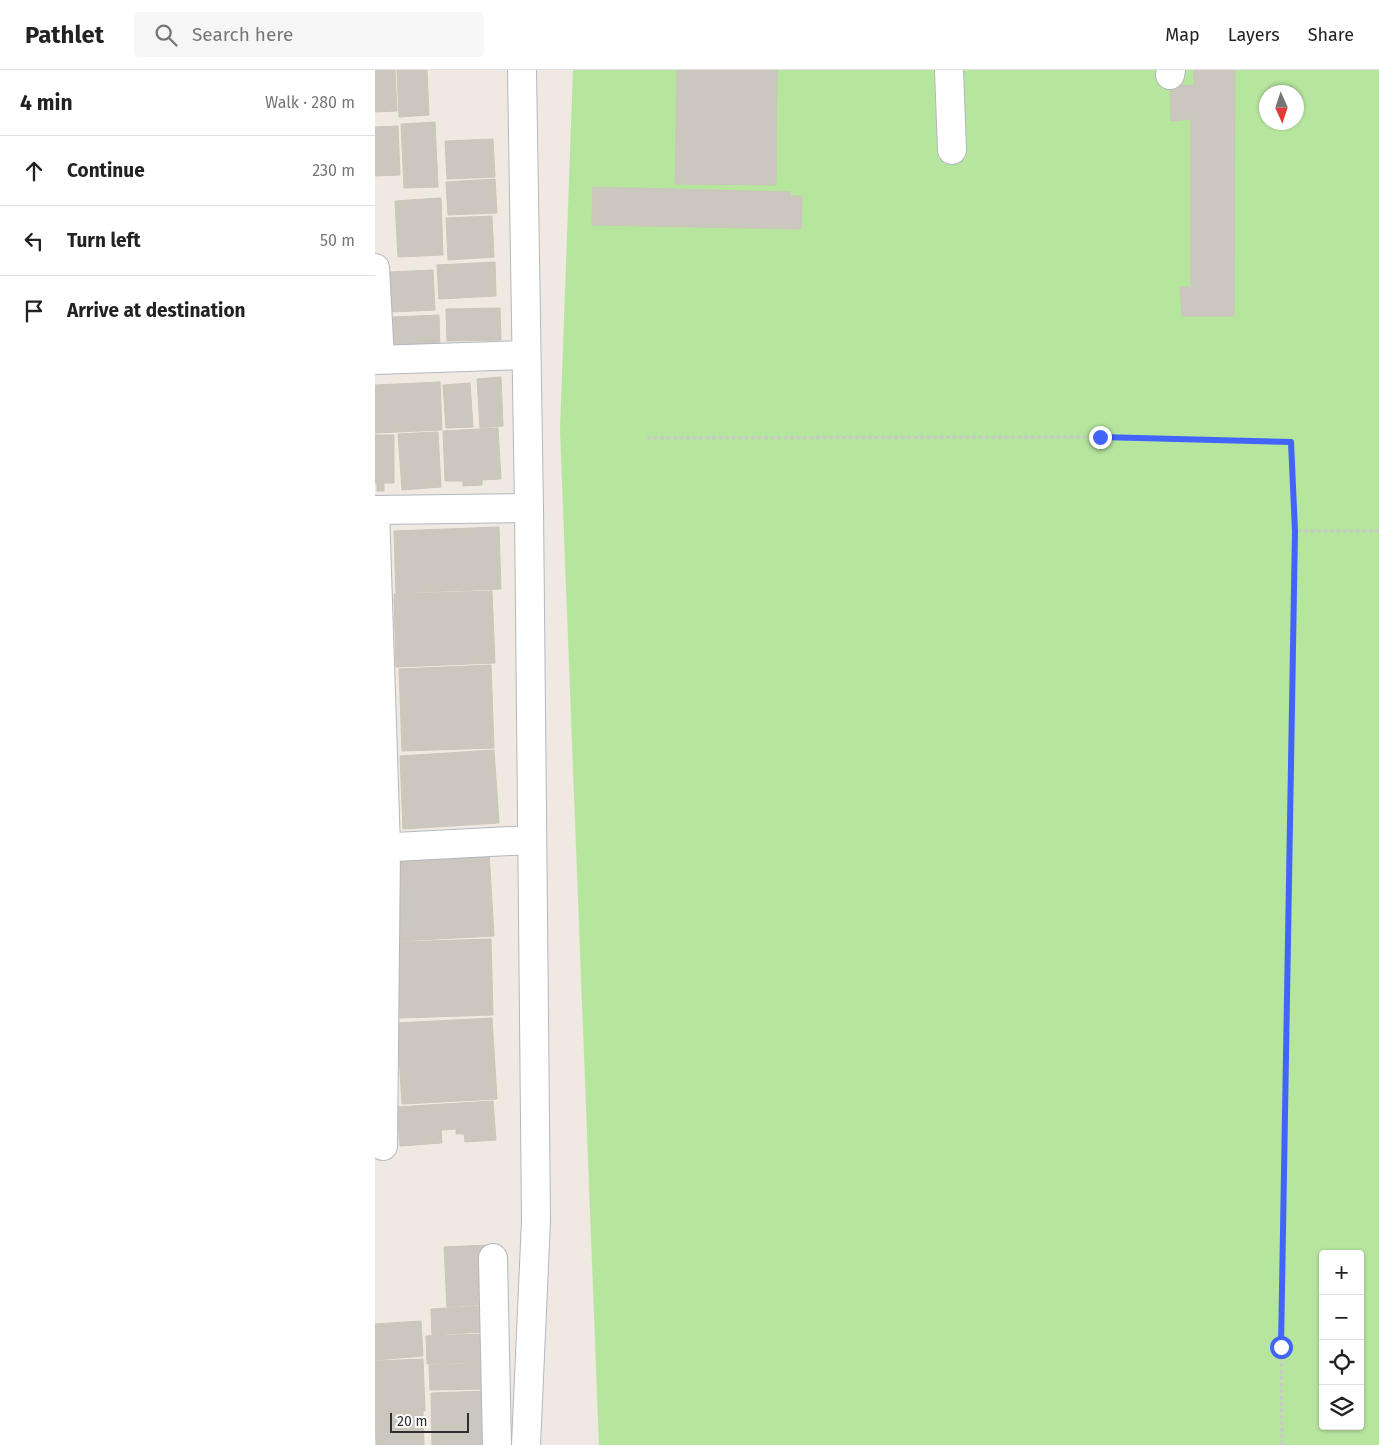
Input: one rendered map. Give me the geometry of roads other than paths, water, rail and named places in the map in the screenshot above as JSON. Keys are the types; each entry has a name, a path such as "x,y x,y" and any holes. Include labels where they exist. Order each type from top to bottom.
{"street":[{"path":"522,70 525,355 529,508 535,1186 526,1445"},
{"path":"949,70 952,150"},
{"path":"375,268 377,360 525,355"},
{"path":"383,1146 381,848 375,510 529,508"},
{"path":"381,848 531,840"},
{"path":"493,1258 497,1445"}]}
